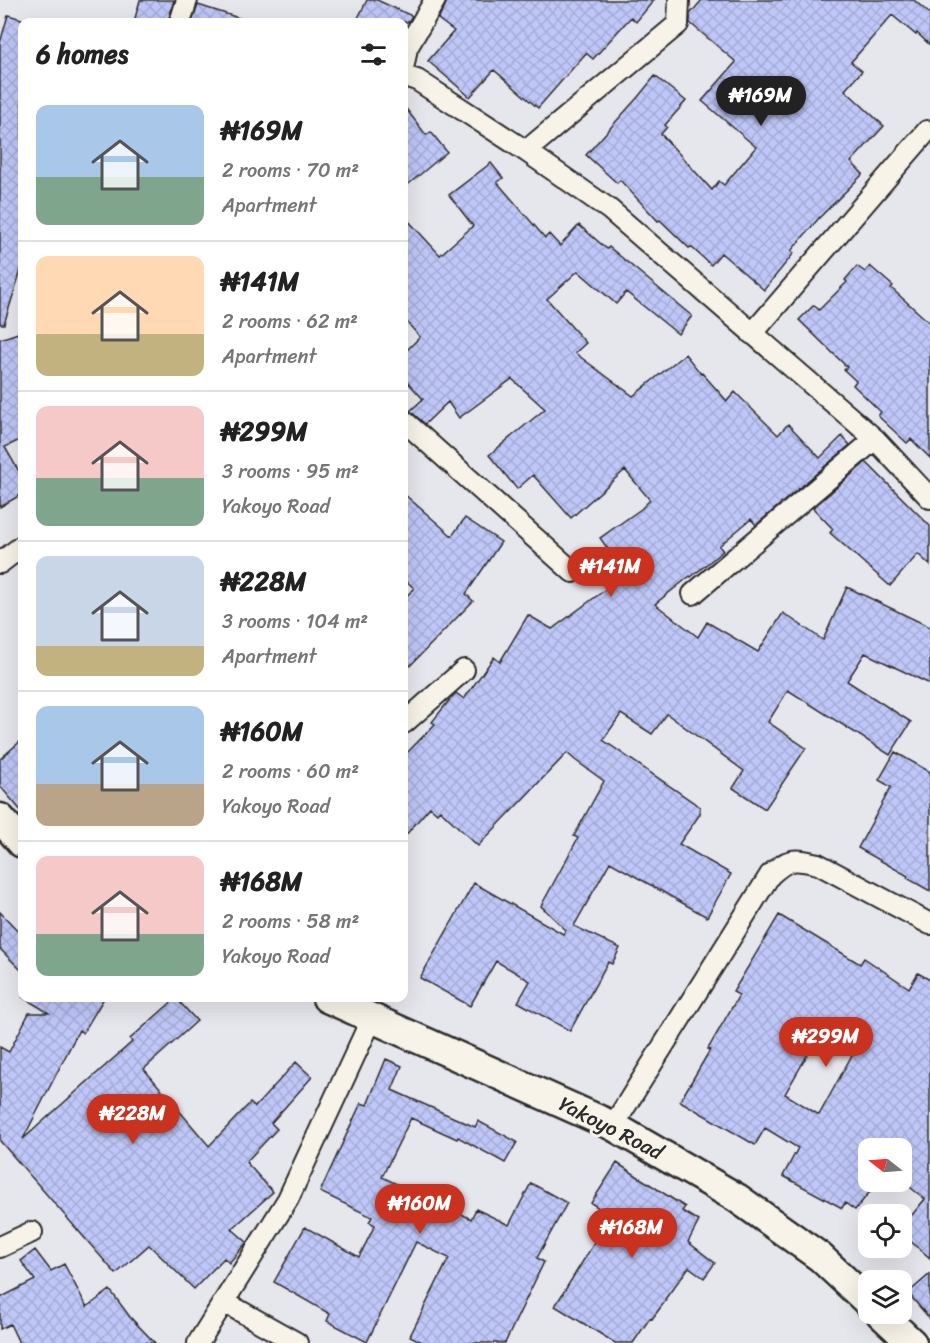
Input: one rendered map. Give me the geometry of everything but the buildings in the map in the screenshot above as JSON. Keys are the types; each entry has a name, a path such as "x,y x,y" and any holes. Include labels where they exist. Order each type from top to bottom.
{"main road":[{"path":"0,818 18,838"},
{"name":"Yakoyo Road","path":"336,1002 614,1126 737,1198 820,1257 858,1293"},
{"path":"892,1324 912,1343"}],"street":[{"path":"181,18 187,0"},
{"path":"408,46 435,0"},
{"path":"526,151 678,24 679,0"},
{"path":"408,77 417,80 526,151 609,209 875,439 930,498"},
{"path":"752,334 927,130"},
{"path":"408,425 573,572"},
{"path":"693,594 875,439"},
{"path":"0,562 18,549"},
{"path":"408,719 464,670"},
{"path":"614,1126 770,875 785,862 800,860 818,864 930,924"},
{"path":"198,1343 288,1199 372,1018"},
{"path":"0,1247 32,1232"},
{"path":"225,1302 297,1343"}]}
